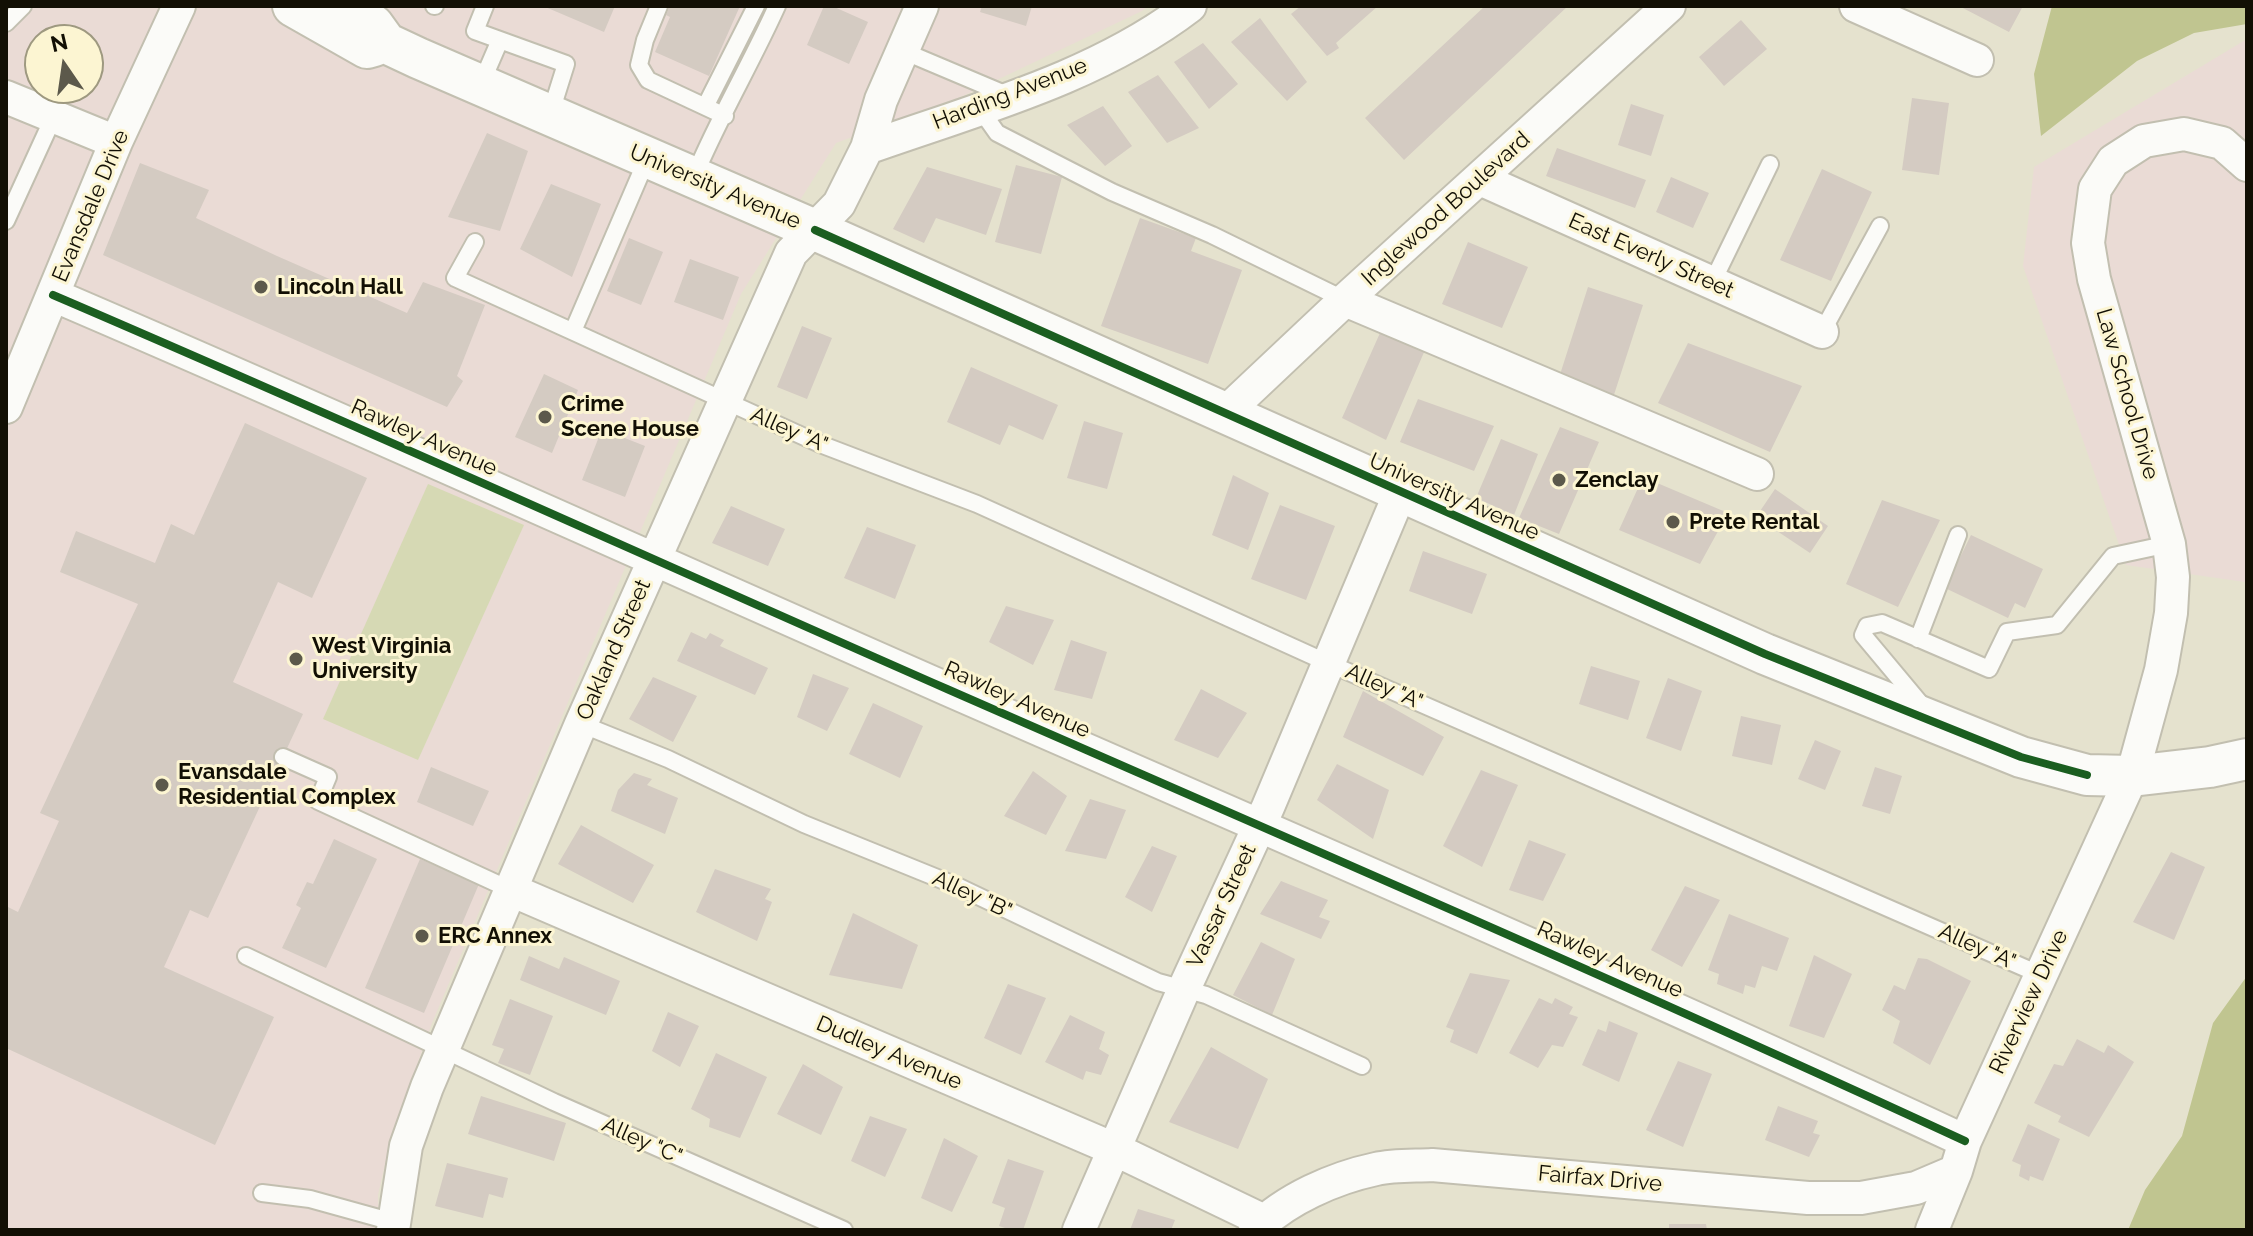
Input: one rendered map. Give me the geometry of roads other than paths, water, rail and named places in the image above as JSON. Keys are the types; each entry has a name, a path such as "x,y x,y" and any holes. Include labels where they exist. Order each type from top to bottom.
{"street":[{"name":"Evansdale Drive","path":"6,407 116,142 179,6"},
{"name":"University Avenue","path":"293,6 367,48 386,43"},
{"name":"University Avenue","path":"346,6 373,25 386,43 815,230 1765,654 1937,724 2021,757 2087,775 2132,776 2210,767 2247,759"},
{"name":"Oakland Street","path":"399,1227 406,1146 443,1048 581,724 791,253 839,204 867,148 881,100 922,6"},
{"name":"Harding Avenue","path":"867,148 1061,79 1157,31 1190,6"},
{"name":"Inglewood Boulevard","path":"1225,413 1669,6"},
{"path":"1856,6 1977,60"},
{"path":"6,97 116,142"},
{"name":"Law School Drive","path":"2132,776 2161,670 2171,613 2173,577 2169,544 2094,279 2088,243 2095,189 2113,161 2144,141 2184,134 2222,143 2247,165"},
{"name":"East Everly Street","path":"1480,179 1822,332"},
{"name":"Rawley Avenue","path":"53,295 1731,1033 1961,1156"},
{"path":"1345,300 1757,474"},
{"name":"Vassar Street","path":"1079,1230 1259,826 1400,493"},
{"name":"Riverview Drive","path":"1932,1230 1961,1156 2132,776"},
{"name":"Dudley Avenue","path":"511,890 1114,1149 1260,1226"},
{"name":"Fairfax Drive","path":"1260,1226 1322,1186 1378,1168 1446,1166 1808,1198 1848,1198 1916,1188 1961,1156"}],"lane":[{"path":"6,23 23,6"},
{"path":"485,6 475,31 566,64 550,116"},
{"path":"659,6 639,65 648,80 725,116"},
{"path":"706,105 756,6"},
{"path":"694,177 777,6"},
{"path":"480,85 500,40"},
{"path":"903,51 1012,97"},
{"path":"980,109 997,133 1046,159 1345,300"},
{"path":"6,221 54,116"},
{"path":"573,331 647,159"},
{"path":"1712,283 1770,164"},
{"path":"1822,332 1880,226"},
{"name":"Alley \"A\"","path":"475,242 455,278 820,444 977,504 1328,663 2041,975"},
{"path":"1918,639 1958,535"},
{"path":"1937,724 1863,635 1867,626 1882,623 1989,669 2007,632 2057,625 2113,556 2169,544"},
{"name":"Alley \"B\"","path":"581,724 668,759 804,824 957,886 1158,982 1206,995 1362,1066"},
{"path":"283,757 328,777 318,801 511,890"},
{"name":"Alley \"C\"","path":"246,956 554,1102 844,1230"},
{"path":"262,1193 310,1199 399,1227"}],"place":[{"name":"Lincoln Hall","path":"261,287"},
{"name":"Crime Scene House","path":"545,417"},
{"name":"Zenclay","path":"1559,480"},
{"name":"Prete Rental","path":"1673,522"},
{"name":"West Virginia University","path":"296,659"},
{"name":"Evansdale Residential Complex","path":"162,785"},
{"name":"ERC Annex","path":"422,936"}]}
